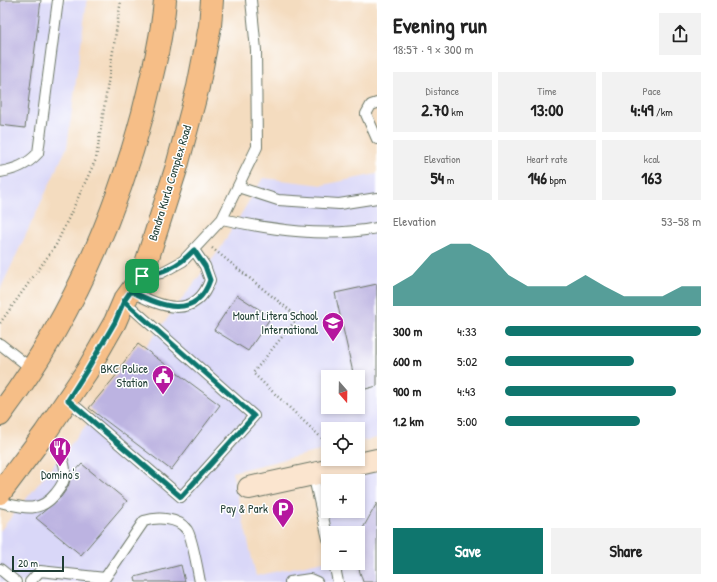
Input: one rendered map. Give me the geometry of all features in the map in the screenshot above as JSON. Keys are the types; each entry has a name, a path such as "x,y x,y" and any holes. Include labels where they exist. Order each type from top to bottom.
{"main road":[{"path":"0,415 47,346 72,301 113,210 132,153 152,76 164,19 165,0"},
{"name":"Bandra Kurla Complex Road","path":"0,493 46,431 71,403 87,370 115,322 134,295 177,166 198,87 210,26 212,0"}],"street":[{"path":"249,488 377,460"}],"lane":[{"path":"0,172 12,170 28,163 38,153 58,0"},
{"path":"134,295 161,273 183,261 222,219 258,148 256,50 251,0"},
{"path":"377,103 371,105 366,114 377,139"},
{"path":"238,187 278,200 339,204 377,198"},
{"path":"222,219 262,228 324,233 377,228"},
{"path":"134,295 166,306 191,305 204,294 210,280 205,266 194,250"},
{"path":"71,403 181,497 254,416 134,295"},
{"path":"0,344 32,369"},
{"path":"0,502 35,508 43,506 57,492 64,482 65,472 59,454 46,431"},
{"path":"313,474 325,526"},
{"path":"30,582 40,571 105,578 144,521 154,518 177,522 188,530 200,582"},
{"path":"0,569 16,582"},
{"path":"335,570 338,582"},
{"path":"290,582 310,579 317,582"}],"path":[{"path":"0,323 56,245 96,159 121,0"},
{"path":"202,241 298,317 253,373 321,437"}],"shaded area":[{"path":"0,0 87,0 67,147 0,290"},
{"path":"377,174 377,438 365,441 365,422 321,422 321,451 232,472 256,576 321,562 321,570 365,570 365,526 321,526 312,485 321,483 321,518 365,518 365,474 363,474 377,471 377,582 0,582 0,531 88,423 220,249 263,178 323,185"}],"building":[{"path":"0,0 41,0 25,128 0,125"},
{"path":"377,284 377,386 365,389 365,370 352,370 335,293"},
{"path":"237,295 271,317 248,351 214,330"},
{"path":"138,344 220,405 171,470 89,408 119,372 117,371"},
{"path":"82,464 127,501 81,555 36,518 61,497 68,487 71,476"},
{"path":"377,503 377,582 363,582 359,570 365,570 364,526"},
{"path":"181,565 185,582 136,582 135,577"}],"place":[{"name":"Mount Litera School International","path":"333,342"},
{"name":"BKC Police Station","path":"163,396"},
{"name":"Domino's","path":"60,468"},
{"name":"Pay & Park","path":"283,528"}],"route":[{"path":"142,276 124,301 115,322 68,400 181,497 254,416 124,301 131,291 148,300 166,306 183,307 191,305 204,294 210,280 205,266 194,250 183,261 161,273 142,276"}]}
